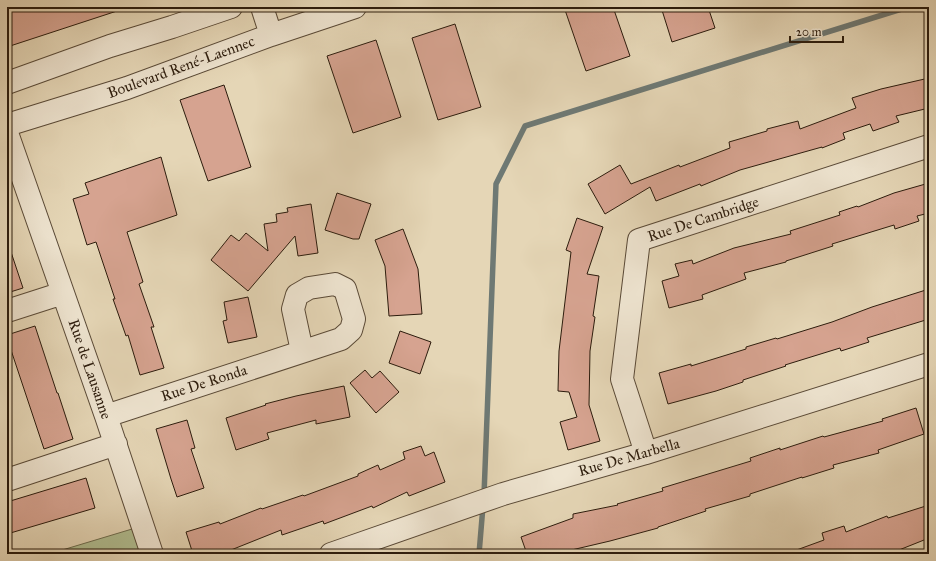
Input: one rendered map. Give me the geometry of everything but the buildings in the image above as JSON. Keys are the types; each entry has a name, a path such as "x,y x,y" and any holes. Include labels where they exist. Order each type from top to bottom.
{"street":[{"path":"7,83 110,46 230,7"},
{"path":"262,7 271,35"},
{"name":"Boulevard René-Laennec","path":"7,125 127,88 271,35 355,7"},
{"name":"Rue de Lausanne","path":"7,133 116,444 152,554"},
{"name":"Rue De Cambridge","path":"646,453 622,379 639,240 929,146"},
{"path":"7,311 63,293"},
{"name":"Rue De Ronda","path":"106,416 302,351"},
{"name":"Rue De Marbella","path":"330,554 503,494 646,453 929,364"},
{"path":"7,480 116,444"}],"green space":[{"path":"142,526 152,554 49,554"}],"waterway":[{"path":"484,495 496,184 525,126 908,7"},
{"path":"479,554 483,506"}]}
